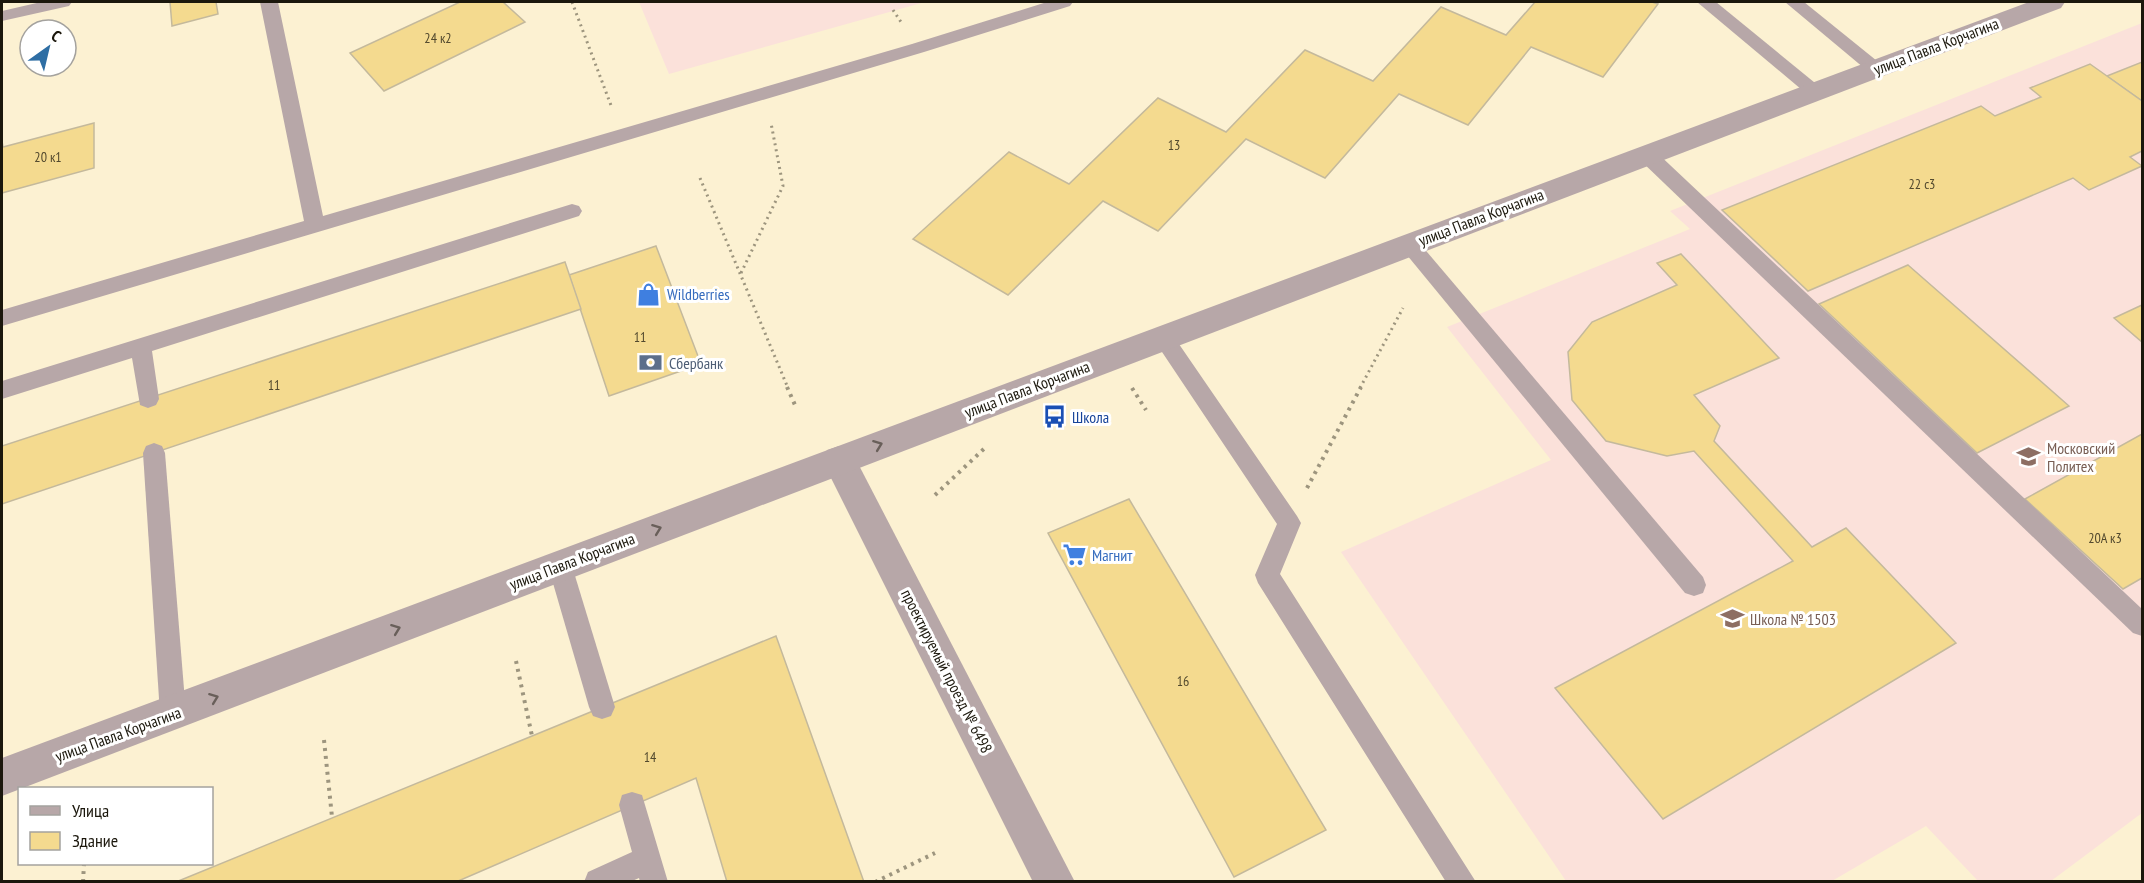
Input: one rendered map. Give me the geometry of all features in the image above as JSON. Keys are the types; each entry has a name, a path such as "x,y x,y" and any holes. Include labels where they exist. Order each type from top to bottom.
{"street":[{"name":"улица Павла Корчагина","path":"2,777 2052,2"},
{"name":"проектируемый проезд № 6498","path":"839,460 1055,882"}],"lane":[{"path":"2,16 63,2"},
{"path":"269,2 315,225"},
{"path":"2,318 765,93 1064,2"},
{"path":"1706,2 1814,91"},
{"path":"1794,2 1876,69"},
{"path":"1646,154 2142,625"},
{"path":"2,390 572,210"},
{"path":"1409,244 1694,585"},
{"path":"1163,338 1288,524 1267,575 1462,882"},
{"path":"141,346 148,399"},
{"path":"154,453 173,714"},
{"path":"560,566 602,707"},
{"path":"598,882 651,870 632,805"}],"path":[{"path":"572,2 622,135"},
{"path":"741,273 783,186 765,93"},
{"path":"700,178 795,405"},
{"path":"1288,524 1403,308"},
{"path":"1120,391 1131,387 1146,410"},
{"path":"935,495 993,440"},
{"path":"516,662 532,736"},
{"path":"324,740 333,817"},
{"path":"875,882 935,853"},
{"path":"83,882 84,865"}],"shaded area":[{"path":"639,2 925,2 669,74"},
{"name":"Школа № 1503","path":"2142,23 2142,813 2051,881 1978,881 1926,826 1832,881 1566,881 1341,552 1551,460 1447,327 1690,229 1670,211"}],"building":[{"path":"170,2 216,2 218,14 172,26"},
{"path":"460,2 503,2 525,22 384,91 350,53"},
{"path":"1535,2 1652,2 1658,4 1603,77 1531,47 1468,125 1399,94 1325,178 1246,139 1158,231 1103,201 1008,295 913,239 1009,152 1069,184 1158,98 1226,132 1305,50 1373,81 1441,7 1506,35"},
{"path":"2142,62 2142,101 2107,76"},
{"path":"2090,64 2142,101 2142,151 2130,157 2142,166 2089,190 2073,178 1808,291 1722,210 1981,106 1995,116 2041,97 2030,88"},
{"path":"94,123 94,168 2,193 2,141 3,147"},
{"path":"656,246 701,364 609,396 569,275"},
{"path":"1681,254 1779,358 1694,395 1720,426 1714,441 1812,547 1846,528 1956,643 1663,819 1555,688 1793,561 1694,451 1667,456 1606,441 1572,400 1568,352 1592,322 1677,285 1657,263"},
{"path":"565,262 581,309 2,504 2,446"},
{"path":"1908,265 2069,406 1977,453 1819,304"},
{"path":"2142,305 2142,342 2114,318"},
{"path":"2142,434 2142,578 2123,589 2025,499"},
{"path":"1129,499 1326,830 1234,877 1048,533"},
{"path":"776,636 864,882 727,882 696,778 456,882 176,882"}],"place":[{"name":"Wildberries","path":"649,294"},
{"name":"Сбербанк","path":"651,363"},
{"name":"Школа","path":"1054,417"},
{"name":"Московский Политех","path":"2029,457"},
{"name":"Магнит","path":"1074,555"},
{"name":"Школа № 1503","path":"1732,619"}]}
